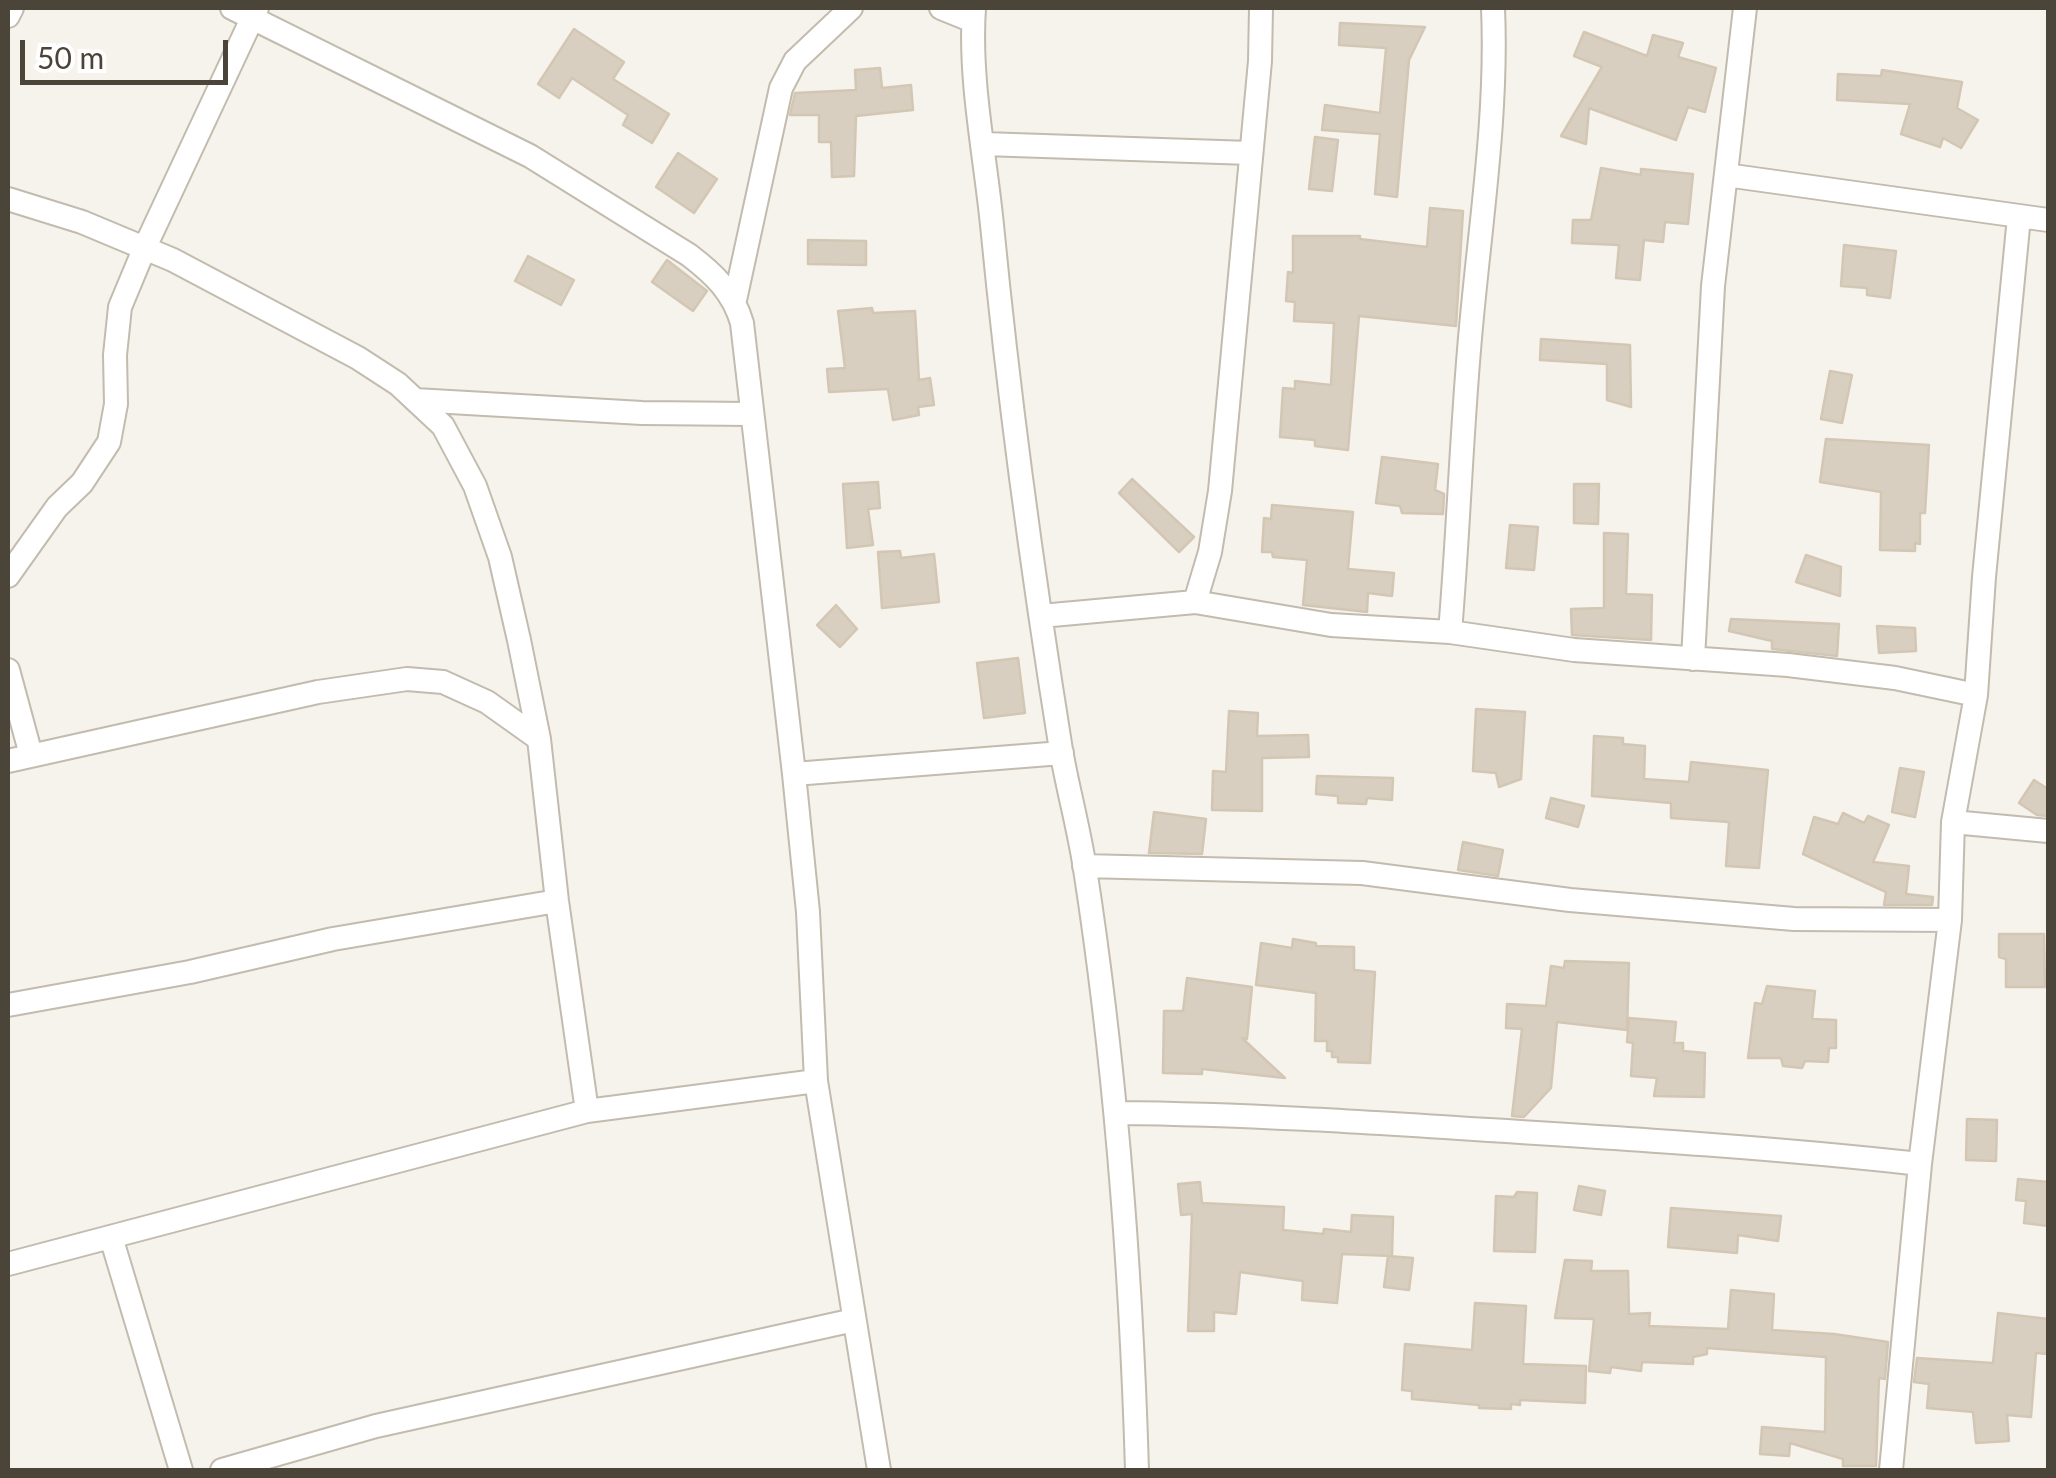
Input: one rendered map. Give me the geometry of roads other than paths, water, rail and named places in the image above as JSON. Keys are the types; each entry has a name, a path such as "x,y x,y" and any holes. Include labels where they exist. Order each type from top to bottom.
{"street":[{"path":"8,16 12,8"},
{"path":"735,300 781,88 795,62 851,8"},
{"path":"941,8 973,14 973,62 1009,398 1062,753 1084,866 1117,1113 1137,1470"},
{"path":"1195,602 1210,552 1220,491 1260,61 1261,8"},
{"path":"1450,632 1469,352 1484,202 1493,8"},
{"path":"1693,659 1713,286 1745,8"},
{"path":"8,576 58,507 82,483 109,442 116,404 115,355 120,307 247,11 530,156 709,270 735,300 742,323 808,912 816,1081 879,1470"},
{"path":"984,144 1250,153"},
{"path":"1726,175 2048,220"},
{"path":"8,199 40,206 144,246 358,358 398,384 443,426 475,486 500,557 539,738 587,1110"},
{"path":"1891,1470 1920,1164 1950,920 1953,822 1976,695 2019,217"},
{"path":"415,400 642,413 752,414"},
{"path":"1041,616 1195,602 1331,625 1450,632 1574,650 1842,672 1976,695"},
{"path":"8,670 19,758 318,692 406,679 444,682 487,702 539,738"},
{"path":"794,774 1062,753"},
{"path":"1953,822 2048,831"},
{"path":"1084,866 1362,873 1570,900 1794,919 1950,920"},
{"path":"8,1006 190,972 332,939 558,901"},
{"path":"8,1264 587,1110 816,1081"},
{"path":"1117,1113 1205,1114 1560,1134 1920,1164"},
{"path":"112,1237 181,1470"},
{"path":"222,1470 376,1426 854,1320"}]}
